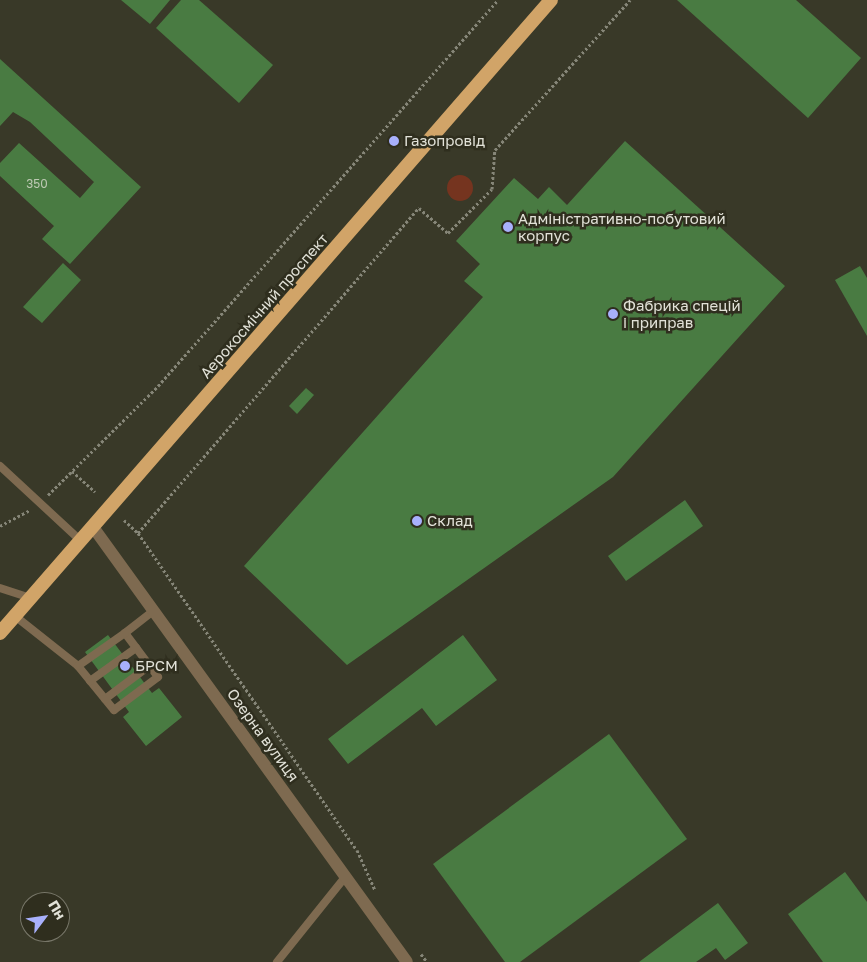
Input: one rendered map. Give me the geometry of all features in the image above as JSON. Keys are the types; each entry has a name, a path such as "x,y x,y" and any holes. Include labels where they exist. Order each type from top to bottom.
{"highway":[{"name":"Аерокосмічний проспект","path":"0,633 551,0"}],"street":[{"name":"Озерна вулиця","path":"93,527 407,962"}],"lane":[{"path":"0,466 81,541"},
{"path":"0,588 31,598"},
{"path":"78,666 153,611"},
{"path":"16,616 78,666 114,710 158,677 125,633"},
{"path":"90,681 136,648"},
{"path":"105,700 149,666"},
{"path":"276,962 345,876"}],"path":[{"path":"0,526 40,503 158,386 498,0"},
{"path":"138,533 419,208 448,233 492,189 495,150 630,0"},
{"path":"72,471 95,492"},
{"path":"124,520 138,533 357,850 376,893"},
{"path":"416,947 427,962"}],"shaded area":[{"path":"460,175 469,179 473,188 469,197 460,201 451,197 447,188 451,179"}],"building":[{"path":"121,0 170,0 150,24"},
{"path":"181,0 199,0 273,65 239,103 156,28"},
{"path":"677,0 796,0 861,58 808,118"},
{"path":"0,59 141,187 70,264 42,239 54,226 0,176 0,163 19,143 80,198 94,182 30,122 13,112 0,126"},
{"path":"625,141 785,286 613,477 347,665 244,566 483,297 464,281 480,264 456,241 514,178 538,199 549,187 567,205"},
{"path":"63,263 81,280 42,323 23,307"},
{"path":"860,266 867,278 867,336 835,280"},
{"path":"306,388 314,395 297,414 289,406"},
{"path":"685,500 703,526 626,581 608,556"},
{"path":"108,635 152,693 159,688 182,717 146,746 123,717 129,712 85,652"},
{"path":"463,635 497,680 436,726 422,708 348,764 328,739"},
{"path":"609,734 687,839 520,962 505,962 433,864"},
{"path":"845,872 867,902 867,962 823,962 788,914"},
{"path":"718,903 748,943 725,960 716,948 696,962 639,962"}],"place":[{"name":"Газопровiд","path":"394,141"},
{"name":"Адміністративно-побутовий корпус","path":"508,227"},
{"name":"Фабрика спецій і приправ","path":"613,314"},
{"name":"Склад","path":"417,521"},
{"name":"БРСМ","path":"125,666"}]}
